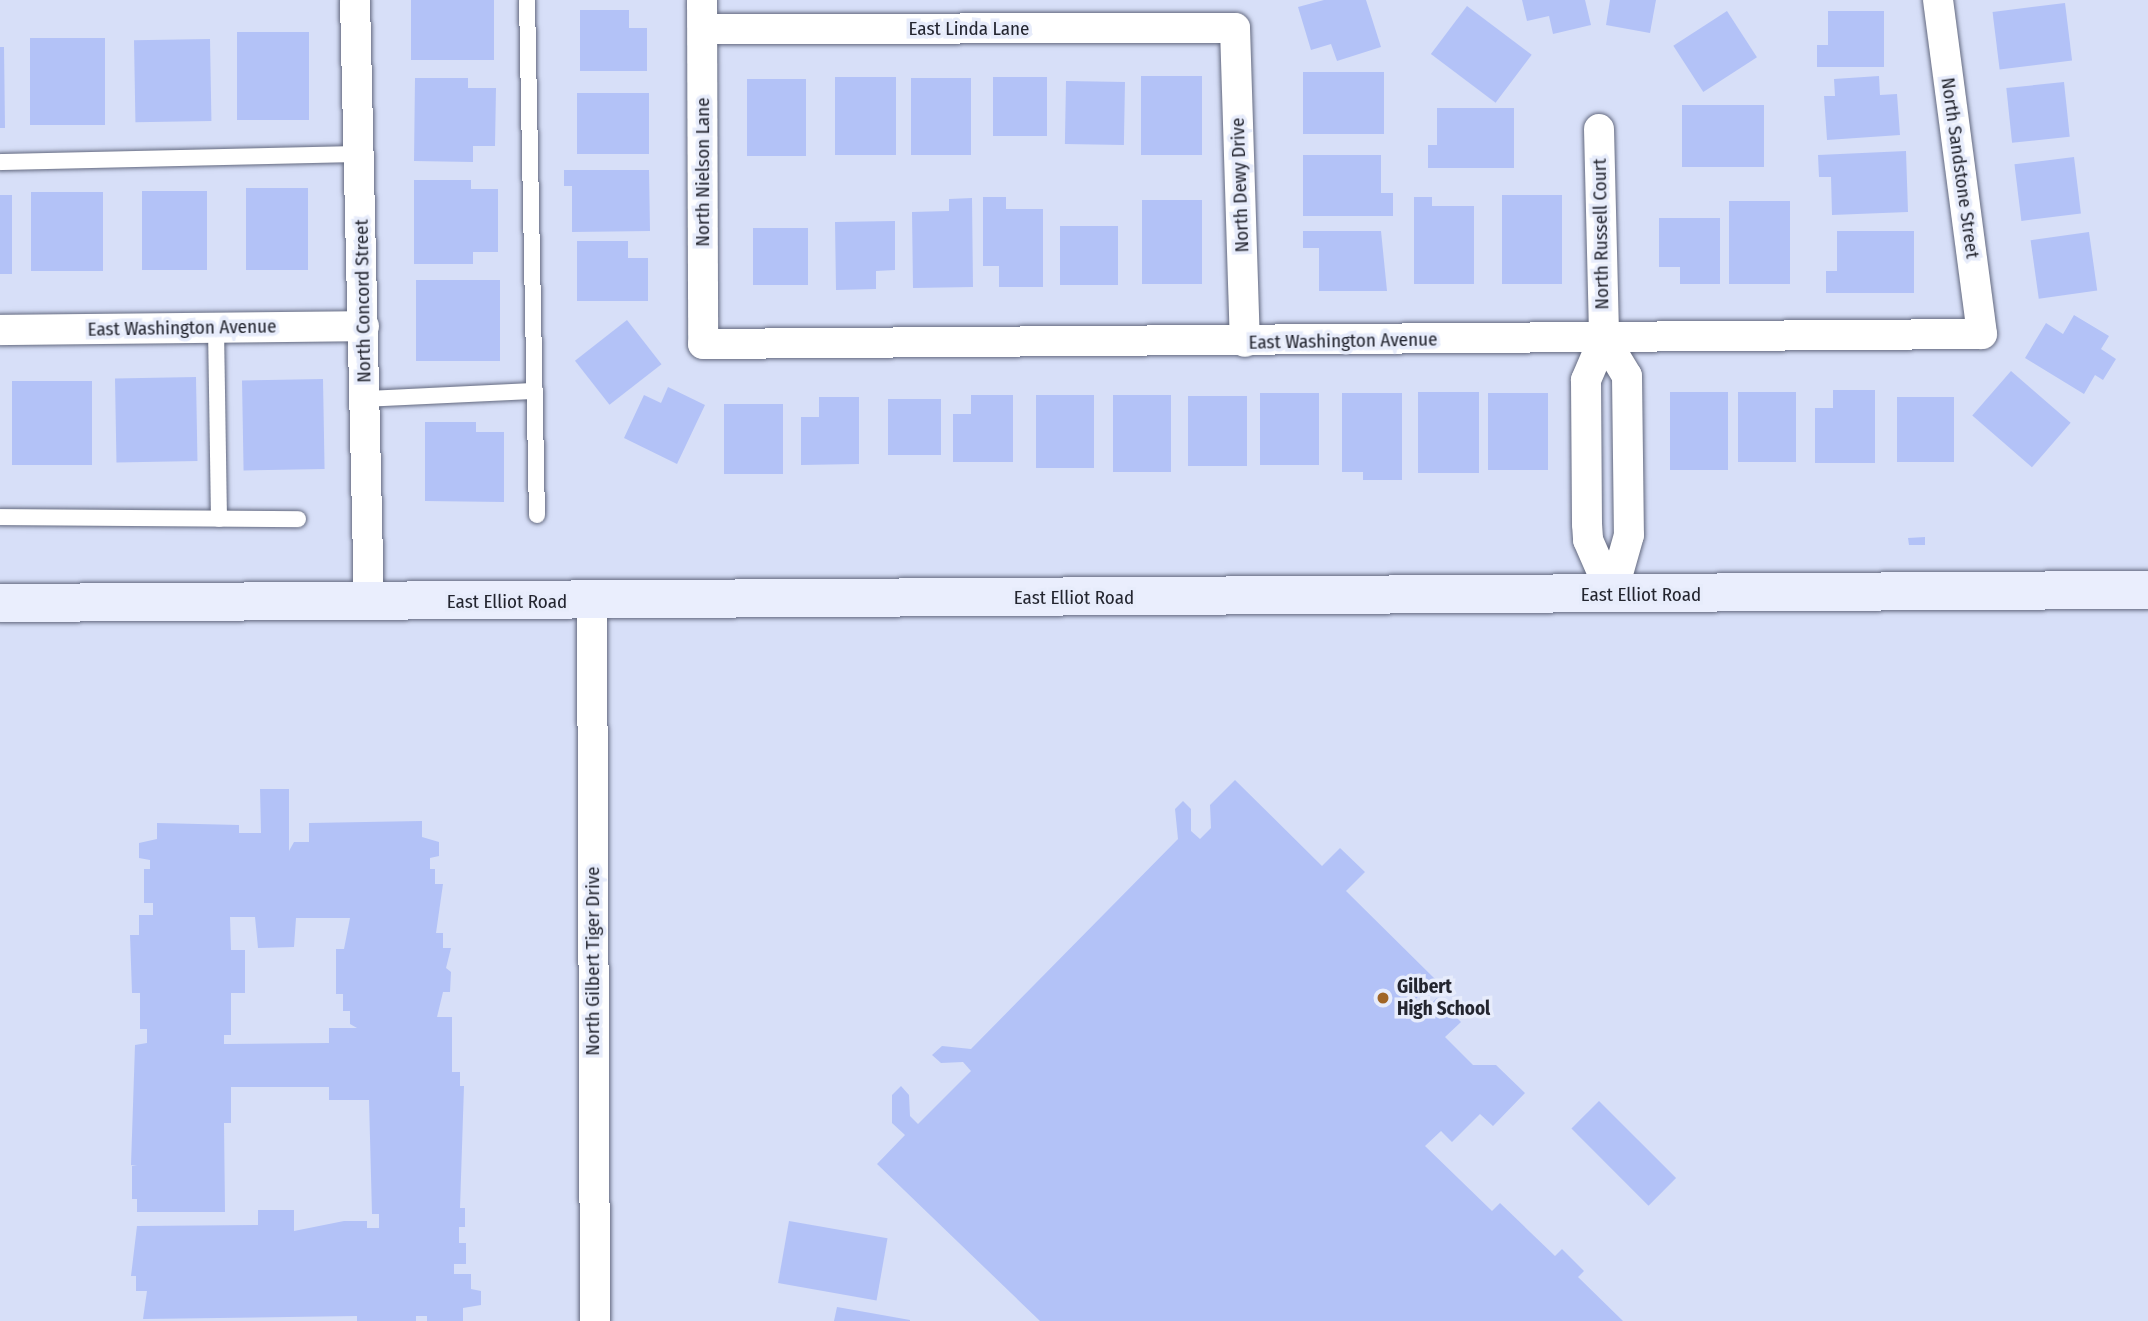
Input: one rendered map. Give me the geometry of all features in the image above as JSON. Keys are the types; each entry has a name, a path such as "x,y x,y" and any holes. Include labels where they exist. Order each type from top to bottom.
{"main road":[{"name":"East Elliot Road","path":"0,603 592,602 2148,590"}],"street":[{"name":"North Concord Street","path":"355,0 369,602"},
{"name":"North Sandstone Street","path":"1938,2 1982,334"},
{"name":"East Linda Lane","path":"702,15 1234,28"},
{"name":"North Nielson Lane","path":"702,15 703,344"},
{"name":"North Dewy Drive","path":"1234,28 1245,342"},
{"name":"North Russell Court","path":"1599,129 1604,338 1586,380 1587,524 1588,540 1612,595"},
{"name":"East Washington Avenue","path":"0,330 364,326"},
{"name":"East Washington Avenue","path":"703,344 1245,342 1982,334"},
{"name":"North Russell Court","path":"1604,338 1627,376 1629,536 1612,595"},
{"name":"North Gilbert Tiger Drive","path":"592,602 594,1321"}],"lane":[{"path":"527,0 537,514"},
{"path":"0,162 360,154"},
{"path":"216,328 219,519"},
{"path":"365,399 535,391"},
{"path":"0,517 298,519"}],"building":[{"path":"411,0 494,0 494,60 411,60"},
{"path":"1324,0 1366,0 1381,47 1337,61 1331,44 1311,50 1298,7"},
{"path":"1522,0 1585,0 1591,25 1553,34 1549,16 1527,21"},
{"path":"1610,0 1656,0 1650,33 1606,25"},
{"path":"2065,3 2072,61 2000,69 1993,12"},
{"path":"1467,6 1532,55 1496,103 1431,54"},
{"path":"580,10 629,10 629,28 647,28 647,71 580,71"},
{"path":"1727,11 1757,57 1703,92 1673,46"},
{"path":"1828,11 1884,11 1884,67 1817,67 1817,45 1828,45"},
{"path":"237,32 309,32 309,120 237,120"},
{"path":"30,38 105,38 105,125 30,125"},
{"path":"210,39 211,121 135,122 134,40"},
{"path":"0,47 4,47 5,128 0,128"},
{"path":"1303,72 1384,72 1384,134 1303,134"},
{"path":"1141,76 1202,76 1202,155 1141,155"},
{"path":"1879,76 1880,95 1897,94 1900,135 1827,140 1824,96 1835,96 1834,79"},
{"path":"835,77 896,77 896,155 835,155"},
{"path":"993,77 1047,77 1047,136 993,136"},
{"path":"415,78 468,78 468,88 496,88 495,146 473,146 473,162 414,161"},
{"path":"911,78 971,78 971,155 911,155"},
{"path":"747,79 806,79 806,156 747,156"},
{"path":"1066,81 1125,82 1124,145 1065,144"},
{"path":"2064,82 2070,137 2012,143 2006,88"},
{"path":"577,93 649,93 649,154 577,154"},
{"path":"1682,105 1764,105 1764,167 1682,167"},
{"path":"1437,108 1514,108 1514,168 1428,168 1428,145 1437,145"},
{"path":"1906,151 1908,212 1832,215 1831,177 1819,177 1818,155"},
{"path":"1303,155 1381,155 1381,193 1393,193 1393,216 1303,216"},
{"path":"2074,157 2081,214 2021,221 2014,164"},
{"path":"564,170 649,170 650,231 572,232 572,186 564,186"},
{"path":"414,180 471,180 471,189 498,189 498,252 473,252 473,264 414,264"},
{"path":"246,188 308,188 308,270 246,270"},
{"path":"142,191 207,191 207,270 142,270"},
{"path":"31,192 103,192 103,271 31,271"},
{"path":"0,195 12,195 12,274 0,274"},
{"path":"1502,195 1562,195 1562,284 1502,284"},
{"path":"983,197 1006,197 1006,209 1043,209 1043,287 999,287 999,266 983,266"},
{"path":"1414,197 1432,197 1432,206 1474,206 1474,284 1414,284"},
{"path":"972,198 973,287 913,288 912,212 949,211 949,199"},
{"path":"1142,200 1202,200 1202,284 1142,284"},
{"path":"1729,201 1790,201 1790,284 1729,284"},
{"path":"1659,218 1720,218 1720,284 1680,284 1680,267 1659,267"},
{"path":"895,221 895,270 876,271 876,289 836,290 835,222"},
{"path":"1060,226 1118,226 1118,285 1060,285"},
{"path":"753,228 808,228 808,285 753,285"},
{"path":"1303,231 1381,231 1387,291 1319,291 1319,248 1303,248"},
{"path":"1837,231 1914,231 1914,293 1826,293 1826,271 1837,271"},
{"path":"2089,232 2097,290 2039,299 2031,240"},
{"path":"577,241 628,241 628,258 648,258 648,301 577,301"},
{"path":"416,280 500,280 500,361 416,361"},
{"path":"2074,315 2109,336 2101,349 2116,359 2103,380 2095,375 2084,394 2025,358 2046,323 2063,334"},
{"path":"627,320 661,364 609,405 575,361"},
{"path":"2011,371 2071,423 2032,467 1972,416"},
{"path":"196,377 197,461 116,462 115,378"},
{"path":"323,379 325,469 244,470 242,380"},
{"path":"12,381 92,381 92,465 12,465"},
{"path":"668,387 705,405 677,464 624,438 644,395 661,403"},
{"path":"1833,390 1875,390 1875,463 1815,463 1815,408 1833,408"},
{"path":"1418,392 1479,392 1479,473 1418,473"},
{"path":"1670,392 1728,392 1728,470 1670,470"},
{"path":"1738,392 1796,392 1796,462 1738,462"},
{"path":"1260,393 1319,393 1319,465 1260,465"},
{"path":"1342,393 1402,393 1402,480 1363,480 1363,472 1342,472"},
{"path":"1488,393 1548,393 1548,470 1488,470"},
{"path":"971,395 1013,395 1013,462 953,462 953,414 971,414"},
{"path":"1036,395 1094,395 1094,468 1036,468"},
{"path":"1113,395 1171,395 1171,472 1113,472"},
{"path":"1188,396 1247,396 1247,466 1188,466"},
{"path":"819,397 859,397 859,464 801,465 801,417 819,417"},
{"path":"1897,397 1954,397 1954,462 1897,462"},
{"path":"888,399 941,399 941,455 888,455"},
{"path":"724,404 783,404 783,474 724,474"},
{"path":"425,422 476,422 476,432 504,432 504,502 425,501"},
{"path":"1925,537 1925,545 1909,545 1908,538"},
{"path":"1235,780 1322,866 1340,848 1365,872 1346,891 1435,979 1411,1004 1421,1013 1437,998 1461,1022 1445,1037 1473,1065 1496,1065 1525,1093 1493,1126 1480,1114 1452,1142 1441,1131 1425,1146 1492,1211 1500,1203 1555,1256 1562,1249 1584,1271 1578,1277 1623,1321 1040,1321 877,1164 905,1135 892,1123 892,1095 901,1086 909,1095 910,1116 918,1124 971,1071 963,1062 941,1063 932,1055 942,1046 971,1049 1178,839 1175,809 1183,801 1191,809 1191,831 1200,839 1211,828 1210,805"},
{"path":"260,789 289,789 289,851 294,842 309,842 309,823 422,821 422,837 439,842 439,856 430,858 430,869 435,869 435,884 443,884 436,933 443,933 443,948 451,948 446,968 451,972 450,992 443,992 437,1017 452,1017 452,1072 460,1072 460,1086 464,1086 460,1208 465,1208 465,1227 459,1227 459,1243 466,1243 466,1264 454,1264 454,1274 471,1274 471,1289 481,1291 481,1305 463,1308 463,1321 427,1321 427,1316 416,1316 416,1321 357,1321 357,1316 143,1319 147,1291 136,1291 136,1276 131,1276 137,1226 258,1225 258,1210 294,1210 294,1231 344,1221 367,1221 367,1228 379,1228 379,1214 372,1214 369,1100 329,1100 329,1087 231,1087 231,1123 224,1123 225,1212 137,1212 137,1199 132,1199 132,1166 137,1166 131,1165 135,1045 147,1043 147,1029 140,1029 140,993 132,993 130,935 139,935 139,915 153,915 153,903 144,903 144,869 150,869 150,860 139,858 139,843 157,839 157,823 239,825 239,833 261,833","holes":["230,917 255,917 258,948 294,947 296,918 350,918 344,949 336,949 336,994 343,994 343,1011 350,1011 350,1024 357,1028 329,1028 329,1043 224,1044 224,1035 231,1035 231,993 245,993 245,950 231,950"]},
{"path":"1599,1101 1676,1178 1648,1206 1571,1129"},
{"path":"789,1221 887,1238 877,1300 778,1283"},
{"path":"837,1307 910,1320 910,1321 834,1321"}],"place":[{"name":"Gilbert High School","path":"1383,998"}]}
